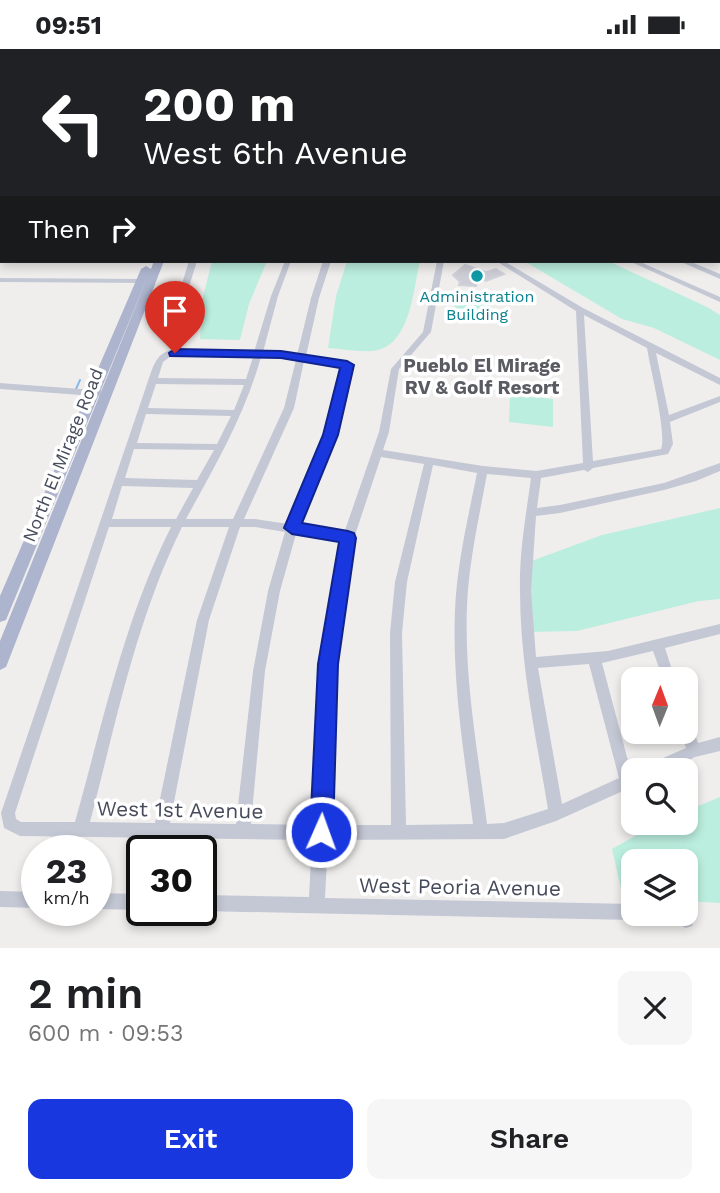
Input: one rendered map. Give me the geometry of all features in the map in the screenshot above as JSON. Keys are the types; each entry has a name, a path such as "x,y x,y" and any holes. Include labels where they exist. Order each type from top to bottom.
{"main road":[{"name":"North El Mirage Road","path":"146,281 149,263"},
{"name":"North El Mirage Road","path":"0,615 100,393 146,281 158,263"},
{"name":"North El Mirage Road","path":"0,662 100,393"}],"street":[{"path":"175,353 179,306 192,263"},
{"path":"82,829 129,652 156,570 237,413 250,382 287,263"},
{"path":"160,830 203,620 236,524 289,408 315,298 326,263"},
{"path":"317,905 328,664 348,538 378,453 395,369 427,332 440,263"},
{"path":"502,263 580,310 720,382"},
{"path":"637,263 720,300"},
{"path":"688,263 720,277"},
{"path":"0,279 146,281"},
{"path":"580,310 588,468"},
{"path":"378,453 484,470 536,475 588,468 665,452 668,444 665,420 651,348"},
{"path":"243,831 259,671 274,591 292,528 331,435 347,365 303,357 257,354 175,353 161,357 106,523 236,524 292,528 348,538"},
{"path":"152,381 250,382"},
{"path":"0,386 100,393"},
{"path":"665,420 720,399"},
{"path":"142,411 237,413"},
{"path":"131,446 220,447"},
{"path":"399,833 396,633 401,582 429,462"},
{"path":"532,512 555,512 692,480 720,467"},
{"path":"481,832 462,662 461,609 465,554 484,470"},
{"path":"536,475 525,584 531,663 556,814"},
{"path":"119,482 199,484"},
{"name":"West 1st Avenue","path":"106,523 8,813 9,824 20,829 399,833 504,831 556,814 621,783"},
{"path":"531,663 594,658 720,630"},
{"path":"657,644 665,667"},
{"path":"594,658 624,758"},
{"path":"692,744 694,751"},
{"path":"679,758 720,744"},
{"path":"0,899 21,900"},
{"name":"West Peoria Avenue","path":"217,903 621,912"}],"green space":[{"path":"212,263 266,263 249,304 240,340 200,339 203,297"},
{"path":"346,263 420,263 408,315 395,340 385,347 372,351 328,348 336,296"},
{"path":"527,263 612,263 707,307 720,315 720,360 654,328 622,319"},
{"path":"456,296 492,299 490,319 453,315"},
{"path":"510,395 553,399 553,427 509,422"},
{"path":"720,508 720,599 699,601 577,631 528,632 526,563 602,535"},
{"path":"720,797 720,903 698,902 698,849 621,849 621,889 612,849 637,835 698,835 698,806"}],"building":[{"name":"Administration Building","path":"465,265 486,272 496,269 504,274 486,281 479,277 476,286 459,285 460,282 453,275"}],"waterway":[{"path":"76,389 80,380"}],"place":[{"name":"Administration Building","path":"477,276"}],"district":[{"name":"Pueblo El Mirage RV & Golf Resort","path":"482,376"}],"route":[{"path":"175,353 281,355 347,365 331,435 292,528 348,538 328,664 321,832"}]}
